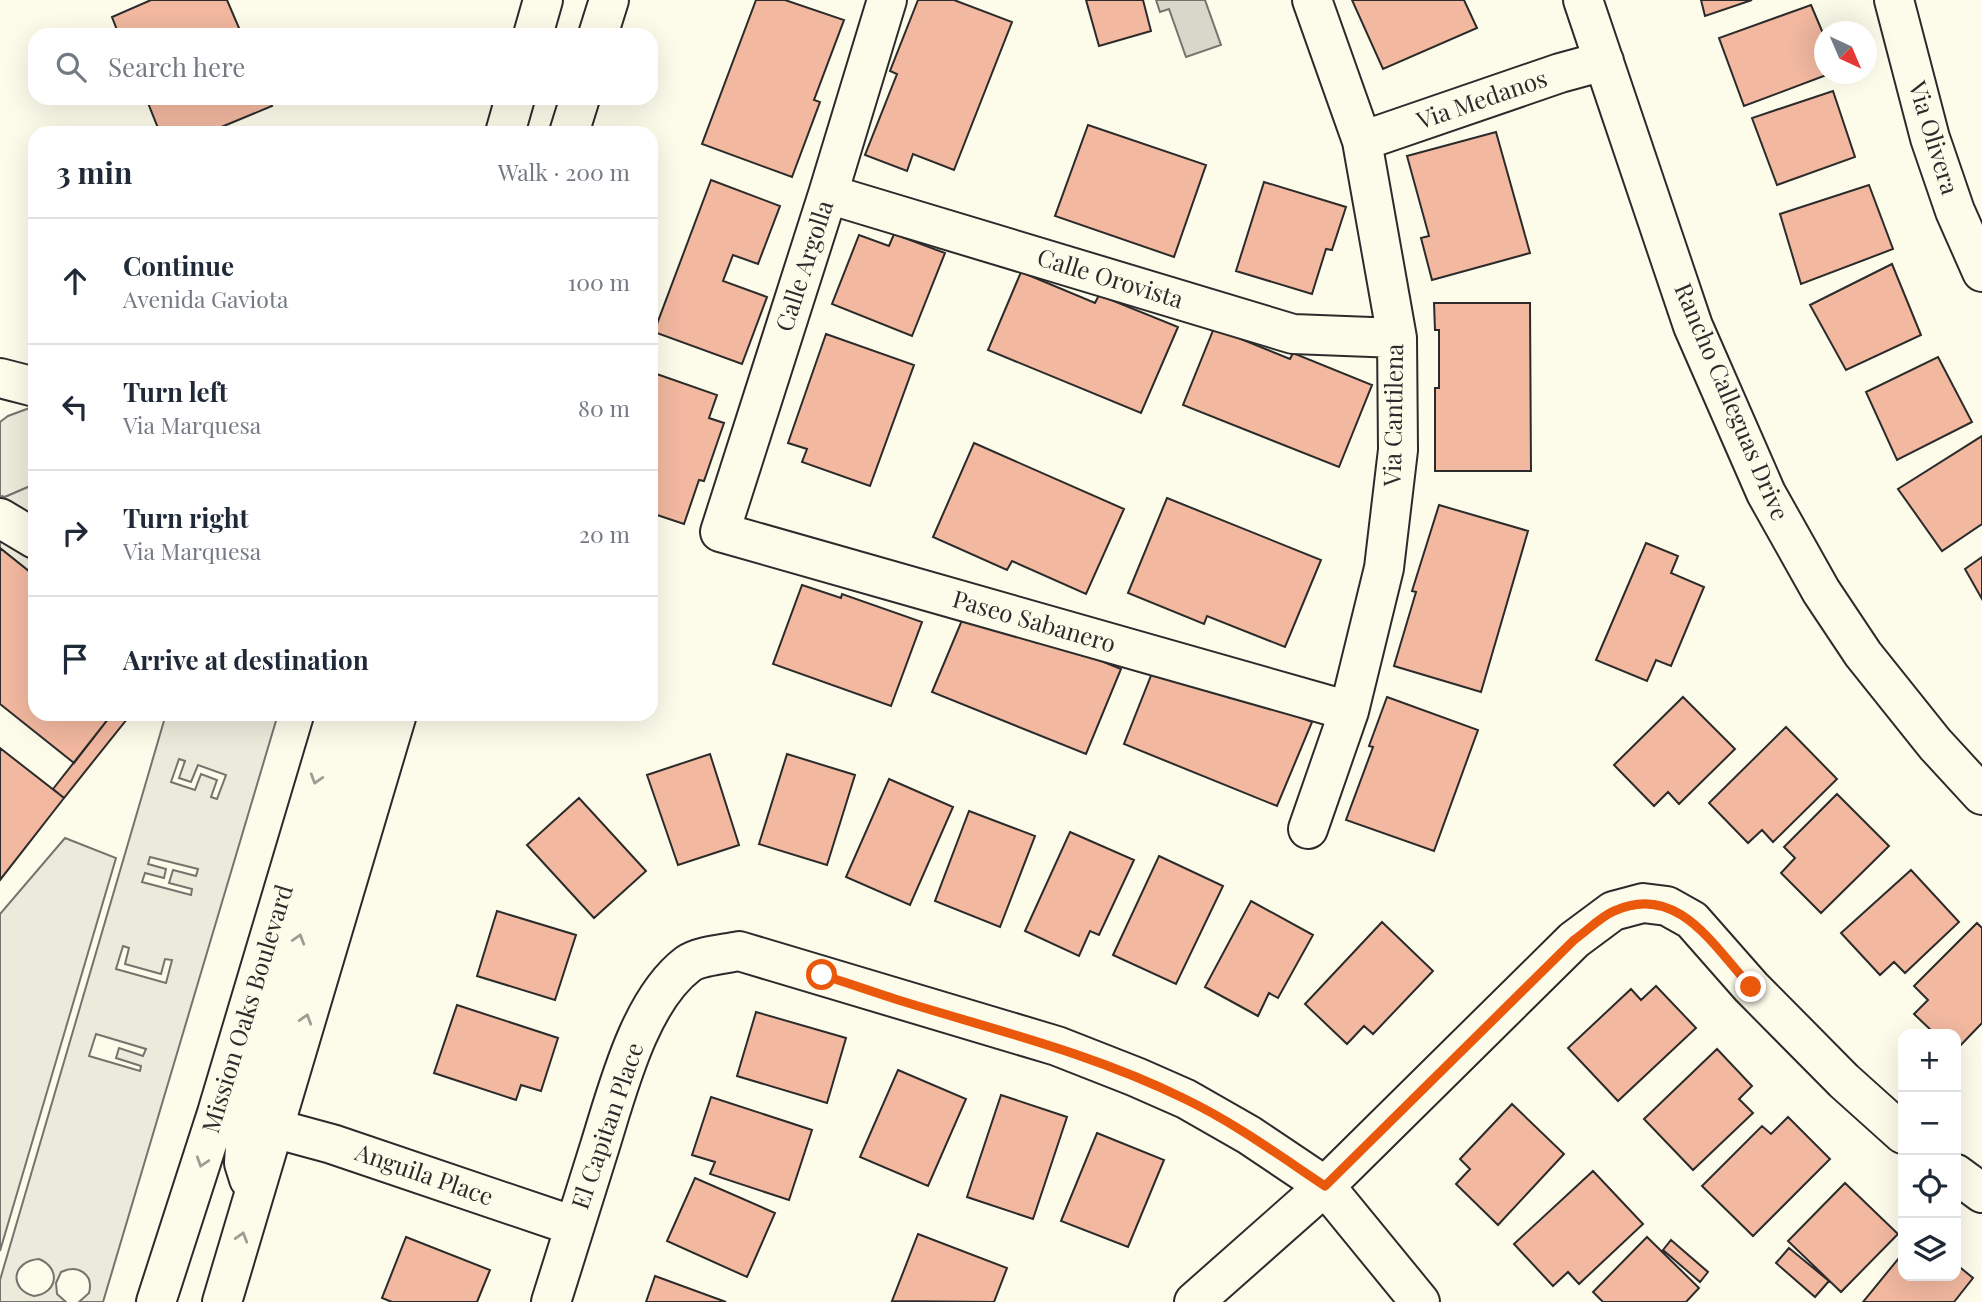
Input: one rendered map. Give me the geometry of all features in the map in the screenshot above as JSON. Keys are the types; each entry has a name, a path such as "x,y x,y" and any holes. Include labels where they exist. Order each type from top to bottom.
{"street":[{"path":"535,28 543,0"},
{"path":"600,28 609,0"},
{"name":"Calle Argolla","path":"720,532 887,0"},
{"name":"Via Cantilena","path":"1308,829 1349,711 1384,568 1398,450 1397,338 1362,141 1312,0"},
{"name":"Rancho Calleguas Drive","path":"1583,0 1693,326 1766,493 1821,592 1863,654 1935,744 1982,795"},
{"name":"Via Olivera","path":"1894,0 1930,138 1955,211 1982,272"},
{"name":"Via Medanos","path":"1362,141 1604,61"},
{"path":"507,126 513,105"},
{"path":"571,126 578,105"},
{"name":"Calle Orovista","path":"828,194 1293,334 1397,338"},
{"path":"0,378 28,385"},
{"path":"0,518 28,535"},
{"name":"Paseo Sabanero","path":"720,532 1349,711"},
{"name":"Mission Oaks Boulevard","path":"156,1302 217,1113 334,721"},
{"path":"255,1194 244,1163 247,1114 365,721"},
{"path":"222,1302 395,721"},
{"path":"1194,1302 1325,1186 1574,940 1613,911 1643,903 1667,906 1692,920 1770,1006 1844,1081 1898,1130"},
{"name":"El Capitan Place","path":"551,1302 622,1078 649,1012 664,988 690,962 739,951 1057,1046 1136,1077 1186,1099 1249,1135 1325,1186"},
{"name":"Anguila Place","path":"273,1128 332,1144 575,1226"},
{"path":"1961,1178 1982,1193"},
{"path":"1325,1186 1420,1302"}],"shaded area":[{"path":"1156,0 1205,0 1221,45 1186,57 1169,9 1160,12"},
{"path":"28,409 28,487 5,497 0,496 0,422"},
{"path":"28,487 28,570 0,548 0,496 5,497"},
{"path":"164,721 276,721 103,1302 79,1302 89,1293 90,1286 83,1272 73,1269 61,1272 56,1283 57,1294 66,1302 0,1302 0,1280","holes":["179,759 185,761 179,778 191,782 198,765 226,775 217,799 211,797 217,780 201,774 195,790 171,782","150,857 198,869 196,876 173,870 169,883 192,889 191,895 142,882 145,873 164,878 166,869 148,864","123,946 129,948 125,964 161,974 165,959 172,960 166,983 116,969","96,1034 146,1049 143,1056 119,1048 116,1058 141,1066 140,1071 89,1056","39,1259 46,1263 51,1268 54,1280 48,1290 34,1296 20,1288 17,1282 19,1270 30,1261"]},
{"path":"65,838 116,858 0,1251 0,914"}],"building":[{"path":"151,0 227,0 239,28 116,28 112,17"},
{"path":"756,0 785,0 844,20 814,100 820,102 792,177 702,144"},
{"path":"918,0 954,0 1012,22 954,170 913,154 907,171 865,155 897,74 890,71"},
{"path":"1086,0 1143,0 1151,31 1099,46"},
{"path":"1352,0 1464,0 1477,28 1383,69"},
{"path":"1701,0 1752,0 1705,16"},
{"path":"1811,5 1818,21 1814,21 1814,80 1744,106 1719,38"},
{"path":"1833,91 1855,157 1777,185 1752,118"},
{"path":"149,105 272,106 224,126 157,126"},
{"path":"1088,125 1206,165 1174,257 1055,216"},
{"path":"1496,132 1530,253 1432,280 1421,238 1429,236 1407,156"},
{"path":"711,180 780,206 758,264 733,255 723,281 767,297 742,364 658,333 658,321"},
{"path":"1264,182 1346,207 1332,250 1326,249 1312,294 1236,271"},
{"path":"1869,185 1893,249 1801,284 1780,214"},
{"path":"894,234 945,253 912,336 832,304 859,235 889,246"},
{"path":"1892,264 1921,335 1846,370 1810,305"},
{"path":"1021,272 1095,303 1099,295 1178,327 1141,413 988,350"},
{"path":"1434,303 1530,303 1531,471 1435,471 1435,388 1439,388 1439,330 1435,330"},
{"path":"1214,328 1290,359 1293,353 1372,385 1339,467 1183,405"},
{"path":"826,334 914,365 870,486 802,462 807,449 788,443"},
{"path":"1938,357 1972,422 1897,460 1866,392"},
{"path":"658,374 717,395 709,418 724,423 704,481 699,480 684,524 658,515"},
{"path":"1982,436 1982,524 1942,551 1898,489"},
{"path":"974,443 1124,509 1086,594 1012,561 1007,570 933,537"},
{"path":"1167,498 1321,560 1285,647 1207,616 1204,624 1128,593"},
{"path":"1439,505 1528,531 1481,692 1394,666 1416,592 1412,591"},
{"path":"1646,543 1678,556 1671,573 1704,587 1671,666 1656,660 1647,681 1596,660"},
{"path":"0,548 28,570 28,721 107,721 74,763 0,704"},
{"path":"1982,557 1982,599 1965,569"},
{"path":"802,585 841,598 842,594 922,622 891,706 773,664"},
{"path":"965,613 1037,643 1040,636 1121,669 1086,754 932,692"},
{"path":"1154,668 1230,698 1233,690 1312,722 1277,806 1124,744"},
{"path":"1387,697 1478,730 1434,851 1346,820 1373,747 1369,746"},
{"path":"1683,697 1735,749 1679,804 1668,792 1654,806 1614,765"},
{"path":"106,721 125,721 64,798 53,789"},
{"path":"1786,727 1837,779 1773,842 1762,830 1748,843 1709,803"},
{"path":"0,748 64,798 0,880"},
{"path":"710,754 739,845 678,865 647,775"},
{"path":"787,754 855,775 827,865 759,844"},
{"path":"889,779 953,807 910,905 846,877"},
{"path":"1837,794 1889,846 1821,913 1781,873 1795,858 1784,847"},
{"path":"579,798 646,871 594,918 527,845"},
{"path":"969,811 1035,836 1000,927 935,901"},
{"path":"1070,832 1134,860 1099,935 1090,931 1079,956 1025,931"},
{"path":"1159,856 1223,886 1176,984 1113,955"},
{"path":"1911,870 1959,922 1905,973 1894,962 1880,975 1841,933"},
{"path":"1251,901 1313,935 1278,998 1269,993 1258,1016 1205,987"},
{"path":"497,911 576,935 555,1000 477,976"},
{"path":"1382,922 1433,971 1373,1034 1364,1026 1347,1044 1305,1004"},
{"path":"1977,923 1982,928 1982,1023 1961,1045 1961,1029 1930,1029 1914,1014 1928,1000 1914,986"},
{"path":"1656,986 1696,1028 1618,1101 1568,1048 1631,989 1641,1000"},
{"path":"457,1005 558,1038 541,1091 521,1085 516,1100 434,1073"},
{"path":"756,1012 846,1038 827,1103 737,1076"},
{"path":"1717,1049 1752,1086 1739,1099 1753,1113 1693,1170 1644,1119"},
{"path":"898,1070 966,1099 928,1186 860,1157"},
{"path":"1001,1095 1067,1117 1033,1219 967,1197"},
{"path":"711,1097 812,1130 789,1200 710,1174 715,1162 692,1155"},
{"path":"1512,1104 1564,1154 1498,1225 1456,1184 1470,1169 1460,1159"},
{"path":"1788,1117 1830,1159 1753,1236 1702,1186 1762,1126 1771,1134"},
{"path":"1097,1133 1164,1160 1128,1247 1061,1221"},
{"path":"1593,1171 1643,1224 1579,1284 1568,1272 1553,1286 1514,1244"},
{"path":"695,1178 775,1213 747,1277 667,1241"},
{"path":"1845,1183 1898,1234 1841,1292 1788,1241"},
{"path":"918,1234 1007,1268 994,1302 892,1301"},
{"path":"406,1237 490,1270 477,1302 392,1302 382,1298"},
{"path":"1647,1237 1699,1288 1686,1302 1603,1302 1593,1292"},
{"path":"1671,1240 1708,1272 1700,1282 1663,1250"},
{"path":"1789,1248 1829,1281 1815,1297 1776,1263"},
{"path":"1898,1259 1898,1281 1961,1281 1961,1268 1973,1278 1954,1302 1863,1302"},
{"path":"655,1276 726,1302 646,1302"}],"route":[{"path":"822,975 1057,1046 1136,1077 1186,1099 1249,1135 1325,1186 1574,940 1613,911 1643,903 1667,906 1692,920 1751,987"}]}
